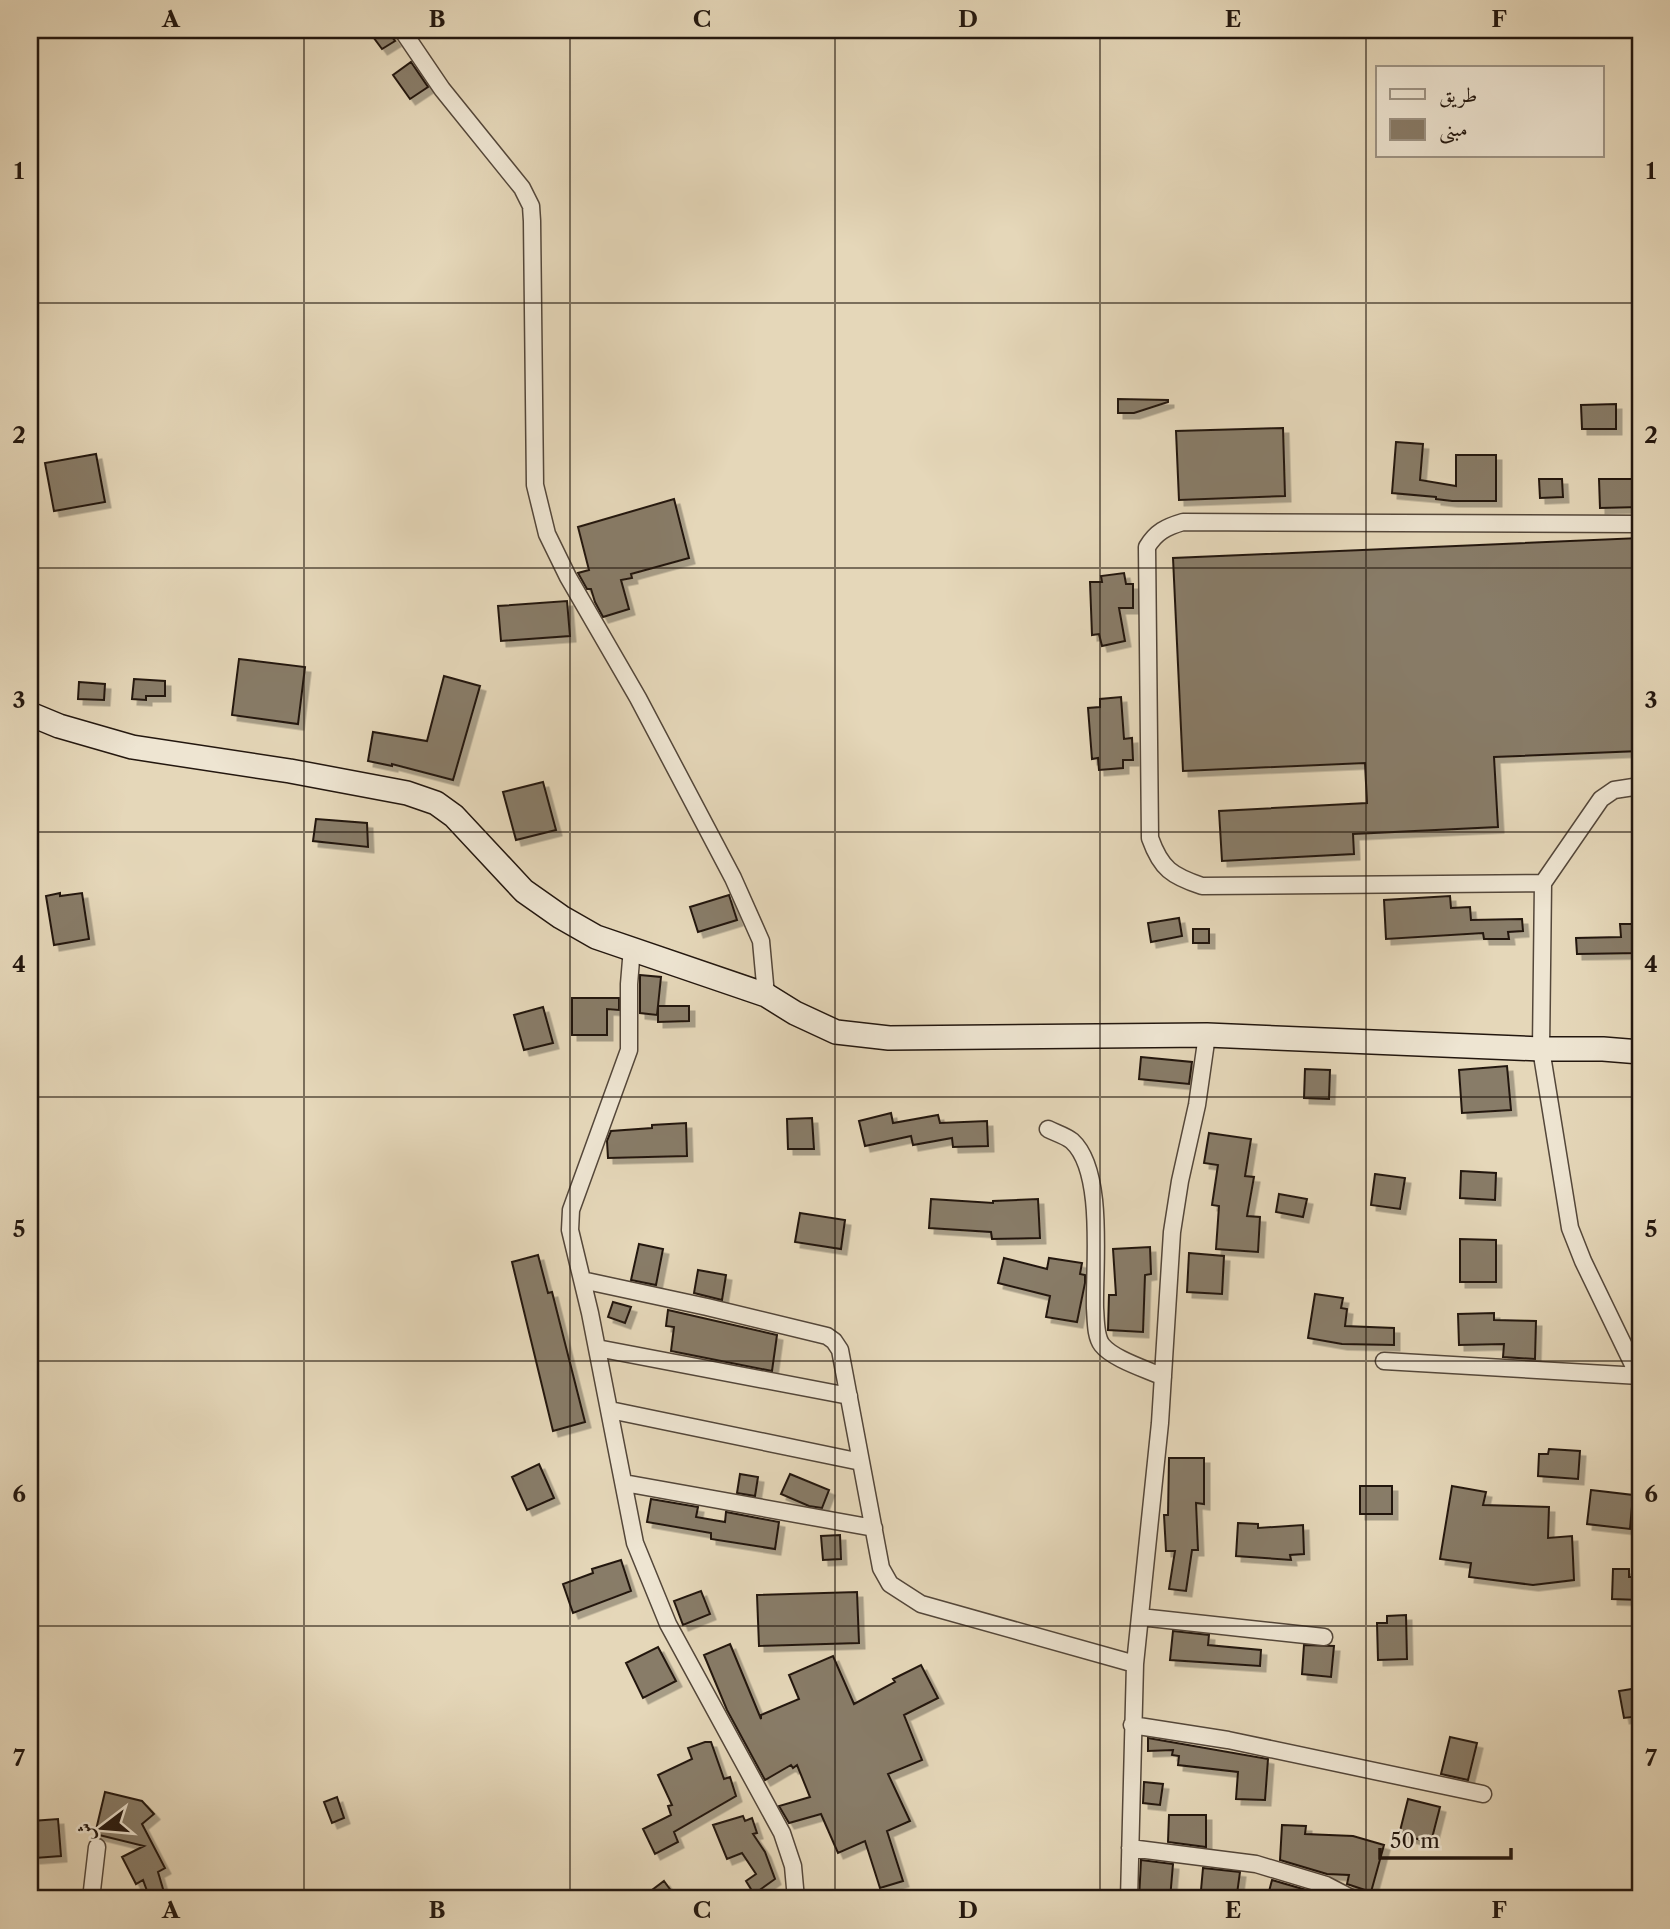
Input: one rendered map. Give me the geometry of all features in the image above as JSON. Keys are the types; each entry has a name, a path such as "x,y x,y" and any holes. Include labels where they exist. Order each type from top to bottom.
{"main road":[{"path":"30,714 59,726 132,747 290,771 407,793 436,803 454,816 524,891 561,917 596,937 766,995 795,1013 836,1032 889,1038 1207,1035 1640,1052"}],"street":[{"path":"402,30 442,89 527,197 532,221 535,485 547,534 733,878 761,941 766,995"},
{"path":"1543,883 1202,886 1178,878 1157,859 1150,838 1147,547 1153,536 1160,531 1183,522 1640,524"},
{"path":"1384,1361 1640,1378 1583,1261 1570,1228 1541,1049 1543,883 1601,799 1614,790 1640,786"},
{"path":"632,948 628,1049 571,1210 570,1230 610,1410 635,1543 668,1624 782,1833 793,1866 796,1899"},
{"path":"1129,1899 1135,1664 1163,1377 1172,1232 1197,1105 1207,1035"},
{"path":"1048,1129 1071,1140 1081,1153 1092,1186 1097,1215 1094,1272 1096,1324 1100,1343 1111,1353 1163,1377"},
{"path":"582,1280 827,1336 841,1350 881,1568 890,1584 921,1604 1135,1664"},
{"path":"597,1348 849,1396"},
{"path":"610,1410 861,1462"},
{"path":"624,1483 874,1528"},
{"path":"1140,1617 1324,1637"},
{"path":"1132,1726 1228,1740 1483,1794"},
{"path":"91,1899 97,1847"},
{"path":"1130,1848 1256,1864 1326,1885 1353,1899"}],"building":[{"path":"368,30 387,30 395,41 382,49"},
{"path":"411,62 428,87 410,99 393,75"},
{"path":"1118,399 1168,402 1134,413 1118,413"},
{"path":"1616,404 1616,429 1582,429 1581,405"},
{"path":"1283,428 1285,496 1179,500 1176,431"},
{"path":"1396,442 1423,444 1420,480 1456,486 1456,455 1496,455 1496,501 1452,501 1392,493"},
{"path":"96,454 105,502 54,511 45,463"},
{"path":"1539,479 1562,479 1563,497 1540,498"},
{"path":"1599,479 1640,479 1640,507 1600,508"},
{"path":"674,499 689,558 631,574 632,578 621,580 629,609 603,617 591,589 587,589 578,573 589,570 578,527"},
{"path":"1640,538 1640,751 1494,757 1498,827 1353,834 1354,854 1222,861 1219,811 1367,803 1365,763 1183,771 1173,558"},
{"path":"1124,573 1126,584 1133,584 1133,608 1119,608 1125,641 1102,646 1099,634 1092,635 1090,582 1102,582 1101,576"},
{"path":"567,601 570,636 501,641 498,606"},
{"path":"239,659 305,667 298,724 232,715"},
{"path":"444,676 480,686 453,780 392,764 368,761 373,732 427,741"},
{"path":"134,679 165,681 165,696 146,696 146,700 132,699"},
{"path":"79,682 105,684 104,700 78,699"},
{"path":"1121,697 1124,739 1132,738 1133,760 1123,760 1123,768 1099,770 1098,758 1092,759 1088,708 1100,707 1100,699"},
{"path":"543,782 556,830 516,840 503,792"},
{"path":"316,819 367,823 368,847 313,841"},
{"path":"60,893 60,896 82,893 89,939 54,945 46,896"},
{"path":"729,895 737,920 698,932 690,907"},
{"path":"1450,896 1451,908 1470,907 1471,920 1522,919 1523,931 1508,932 1509,939 1484,939 1483,933 1386,939 1384,900"},
{"path":"1179,918 1182,936 1151,942 1148,923"},
{"path":"1620,924 1635,924 1635,938 1640,938 1640,953 1577,954 1576,938 1621,937"},
{"path":"1193,929 1209,929 1209,943 1193,943"},
{"path":"640,975 661,977 657,1015 640,1013"},
{"path":"572,998 619,998 619,1010 607,1009 607,1035 572,1035"},
{"path":"658,1006 689,1006 689,1021 658,1022"},
{"path":"543,1007 553,1043 524,1050 514,1015"},
{"path":"1141,1057 1192,1062 1189,1084 1139,1079"},
{"path":"1507,1066 1511,1110 1462,1113 1459,1070"},
{"path":"1305,1069 1330,1070 1329,1099 1304,1098"},
{"path":"891,1113 893,1123 938,1115 940,1123 987,1121 988,1146 953,1147 952,1138 913,1145 911,1136 865,1146 859,1121"},
{"path":"812,1118 814,1149 788,1149 787,1119"},
{"path":"686,1123 687,1156 608,1158 607,1141 611,1131"},
{"path":"1209,1133 1251,1139 1245,1176 1254,1177 1247,1216 1260,1217 1258,1252 1216,1249 1219,1206 1212,1205 1218,1165 1204,1163"},
{"path":"1461,1171 1496,1173 1495,1200 1460,1198"},
{"path":"1375,1174 1405,1178 1400,1209 1371,1205"},
{"path":"1279,1194 1307,1199 1303,1217 1276,1212"},
{"path":"931,1199 993,1203 1038,1199 1040,1238 992,1239 991,1232 929,1228"},
{"path":"800,1213 845,1220 841,1249 795,1242"},
{"path":"1460,1239 1496,1240 1496,1282 1460,1282"},
{"path":"639,1244 663,1249 656,1285 631,1280"},
{"path":"1150,1247 1151,1274 1145,1275 1143,1332 1108,1330 1109,1295 1116,1295 1113,1249"},
{"path":"1189,1253 1224,1256 1222,1294 1187,1292"},
{"path":"538,1255 548,1293 552,1292 585,1422 553,1431 512,1262"},
{"path":"1004,1258 1047,1269 1049,1258 1082,1263 1080,1274 1085,1275 1085,1283 1077,1322 1046,1317 1050,1296 998,1283"},
{"path":"698,1270 726,1275 722,1300 694,1293"},
{"path":"1315,1294 1343,1298 1341,1308 1347,1309 1345,1326 1394,1328 1394,1345 1342,1344 1308,1338"},
{"path":"613,1302 631,1307 625,1323 608,1317"},
{"path":"668,1310 777,1335 772,1371 671,1351 674,1327 666,1326"},
{"path":"1494,1313 1494,1320 1536,1321 1535,1359 1503,1357 1504,1344 1459,1345 1458,1314"},
{"path":"1549,1449 1580,1451 1578,1479 1538,1476 1539,1454 1548,1454"},
{"path":"1169,1458 1204,1458 1204,1504 1196,1503 1198,1550 1192,1550 1186,1591 1169,1589 1175,1551 1166,1551 1164,1515 1168,1515"},
{"path":"539,1464 554,1498 527,1510 512,1477"},
{"path":"740,1474 758,1477 755,1496 737,1493"},
{"path":"790,1474 829,1490 822,1508 809,1506 781,1494"},
{"path":"1360,1486 1392,1486 1392,1514 1360,1514"},
{"path":"1452,1486 1486,1492 1483,1505 1549,1507 1548,1538 1572,1536 1574,1580 1533,1585 1469,1577 1471,1563 1440,1559"},
{"path":"1591,1490 1633,1495 1630,1529 1587,1524"},
{"path":"651,1499 698,1507 696,1517 725,1522 726,1512 779,1522 775,1549 711,1539 711,1533 647,1522"},
{"path":"1238,1523 1258,1524 1258,1528 1303,1525 1304,1554 1290,1555 1291,1560 1236,1556"},
{"path":"840,1535 841,1559 823,1560 821,1536"},
{"path":"621,1560 631,1591 573,1613 563,1584 593,1573 592,1569"},
{"path":"1613,1569 1629,1569 1629,1577 1640,1577 1640,1600 1612,1599"},
{"path":"701,1591 710,1614 683,1625 674,1601"},
{"path":"857,1592 859,1643 759,1646 757,1595"},
{"path":"1406,1615 1407,1659 1378,1660 1377,1623 1387,1623 1387,1616"},
{"path":"1173,1631 1209,1635 1208,1645 1261,1650 1260,1666 1170,1660"},
{"path":"730,1644 761,1719 761,1715 799,1699 789,1675 833,1656 854,1704 921,1665 938,1698 904,1715 922,1760 888,1774 910,1821 887,1831 903,1881 880,1888 865,1841 838,1853 821,1814 789,1823 779,1806 810,1797 797,1765 793,1768 791,1765 765,1780 727,1710 704,1655"},
{"path":"1304,1645 1334,1646 1331,1677 1302,1674"},
{"path":"658,1647 676,1681 643,1698 626,1663"},
{"path":"1638,1688 1640,1716 1624,1718 1619,1691"},
{"path":"1450,1737 1477,1743 1468,1780 1441,1774"},
{"path":"1148,1738 1268,1759 1265,1800 1236,1799 1238,1772 1178,1765 1179,1756 1172,1755 1173,1750 1148,1751"},
{"path":"711,1742 724,1779 730,1777 736,1796 674,1832 678,1842 655,1854 643,1829 671,1815 668,1806 672,1805 658,1775 692,1759 688,1748"},
{"path":"1144,1782 1163,1784 1160,1805 1143,1803"},
{"path":"105,1792 142,1801 154,1814 142,1824 165,1868 158,1872 166,1899 150,1899 143,1880 136,1884 122,1857 144,1846 95,1834"},
{"path":"337,1797 344,1818 332,1823 324,1802"},
{"path":"1408,1799 1440,1807 1431,1842 1399,1835"},
{"path":"1169,1815 1206,1815 1206,1847 1168,1842"},
{"path":"743,1816 745,1821 752,1818 757,1833 753,1834 765,1852 775,1879 754,1894 746,1881 756,1874 742,1853 727,1859 713,1825"},
{"path":"58,1819 61,1856 35,1858 32,1821"},
{"path":"1282,1825 1306,1826 1305,1834 1353,1836 1384,1845 1371,1892 1347,1884 1349,1875 1327,1874 1280,1860"},
{"path":"1141,1860 1173,1864 1170,1899 1139,1899"},
{"path":"1203,1868 1240,1872 1237,1894 1201,1890"},
{"path":"1272,1880 1313,1892 1311,1899 1267,1899"},
{"path":"664,1881 677,1899 658,1899 652,1890"}]}
